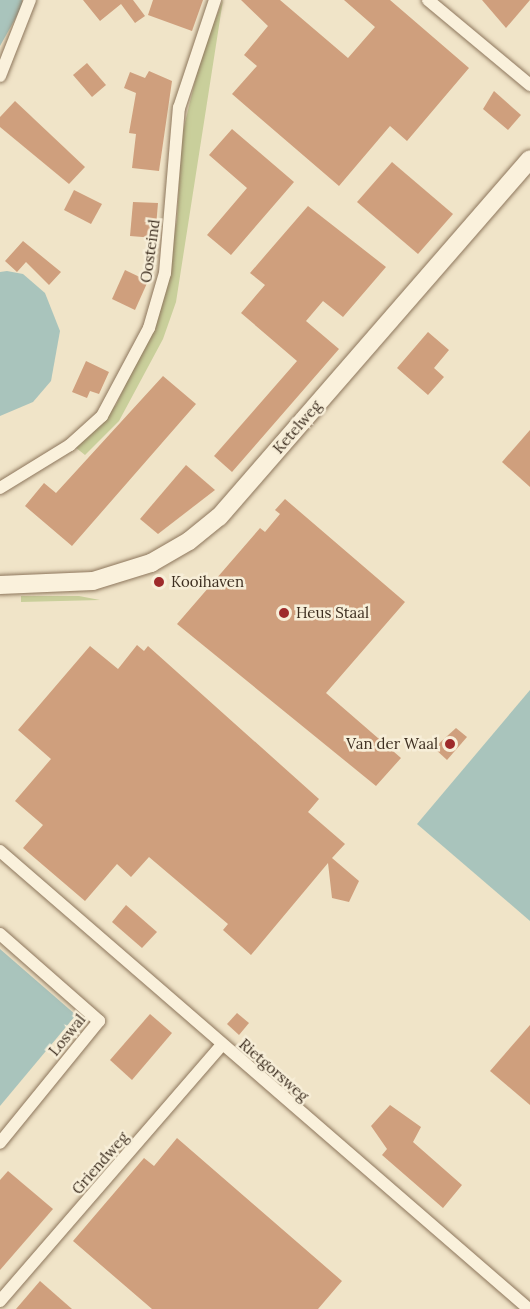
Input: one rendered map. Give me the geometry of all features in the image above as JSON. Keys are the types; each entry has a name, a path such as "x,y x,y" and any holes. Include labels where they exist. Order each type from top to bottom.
{"street":[{"path":"0,76 30,0"},
{"name":"Oosteind","path":"2,484 70,445 102,416 149,328 165,273 179,108 215,0"},
{"path":"428,0 530,85"},
{"name":"Ketelweg","path":"0,585 93,581 151,563 197,535 219,517 530,159"},
{"name":"Rietgorsweg","path":"0,851 529,1309"},
{"name":"Loswal","path":"0,934 99,1021 0,1143"},
{"name":"Griendweg","path":"0,1301 222,1045"}],"green space":[{"path":"223,0 176,302 163,339 119,421 85,455 70,443 116,405 158,315 177,220 182,135 202,52"},
{"path":"21,596 79,596 100,600 21,602"}],"water":[{"path":"0,0 22,0 23,5 0,46"},
{"path":"0,272 23,274 45,293 60,331 51,381 33,402 0,416"},
{"path":"530,690 530,921 417,824"},
{"path":"0,949 76,1015 0,1106"}],"building":[{"path":"83,0 133,0 145,16 135,23 121,4 100,21"},
{"path":"153,0 203,0 192,31 148,15"},
{"path":"241,0 280,0 348,58 375,27 344,0 390,0 469,68 407,141 390,126 339,186 232,94 257,66 244,55 268,26"},
{"path":"482,0 530,0 506,28"},
{"path":"87,63 106,85 92,97 73,75"},
{"path":"149,71 172,81 159,171 132,168 136,134 129,133 136,93 124,88 130,72 145,78"},
{"path":"494,91 521,115 508,130 483,109"},
{"path":"15,101 85,167 69,184 0,127 0,117"},
{"path":"232,129 294,182 231,255 207,235 247,188 209,155"},
{"path":"392,162 453,214 418,254 357,202"},
{"path":"74,190 102,204 91,224 64,210"},
{"path":"133,202 158,203 155,238 130,236"},
{"path":"308,206 386,267 343,317 323,301 306,321 339,349 232,472 214,456 297,361 241,313 265,285 250,273"},
{"path":"23,241 61,272 49,285 26,262 17,272 5,261"},
{"path":"125,270 148,281 135,310 112,299"},
{"path":"428,332 449,350 434,368 444,377 428,395 397,368"},
{"path":"86,361 109,372 99,394 90,391 87,398 72,392"},
{"path":"163,376 196,404 72,546 25,506 44,483 56,493"},
{"path":"530,430 530,487 502,462"},
{"path":"186,465 215,490 158,534 140,519"},
{"path":"285,499 405,602 326,693 401,758 376,786 177,624 260,528 265,532 280,514 275,510"},
{"path":"137,645 144,651 148,646 319,799 308,812 345,844 332,858 359,881 349,902 332,898 328,863 251,955 223,930 228,924 149,857 131,877 117,864 85,901 23,848 43,825 15,801 51,759 18,730 90,646 118,669"},
{"path":"456,728 467,737 447,760 434,748"},
{"path":"126,905 157,932 142,948 112,922"},
{"path":"237,1013 249,1023 239,1035 227,1024"},
{"path":"150,1014 172,1033 132,1080 110,1060"},
{"path":"530,1025 530,1105 490,1071"},
{"path":"390,1105 421,1127 413,1142 462,1185 443,1208 382,1155 387,1149 371,1126"},
{"path":"177,1138 342,1281 318,1309 152,1309 73,1241 144,1158 154,1166"},
{"path":"8,1171 53,1209 0,1270 0,1180"},
{"path":"40,1281 72,1309 16,1309"}],"place":[{"name":"Kooihaven","path":"159,582"},
{"name":"Heus Staal","path":"284,613"},
{"name":"Van der Waal","path":"450,744"}]}
